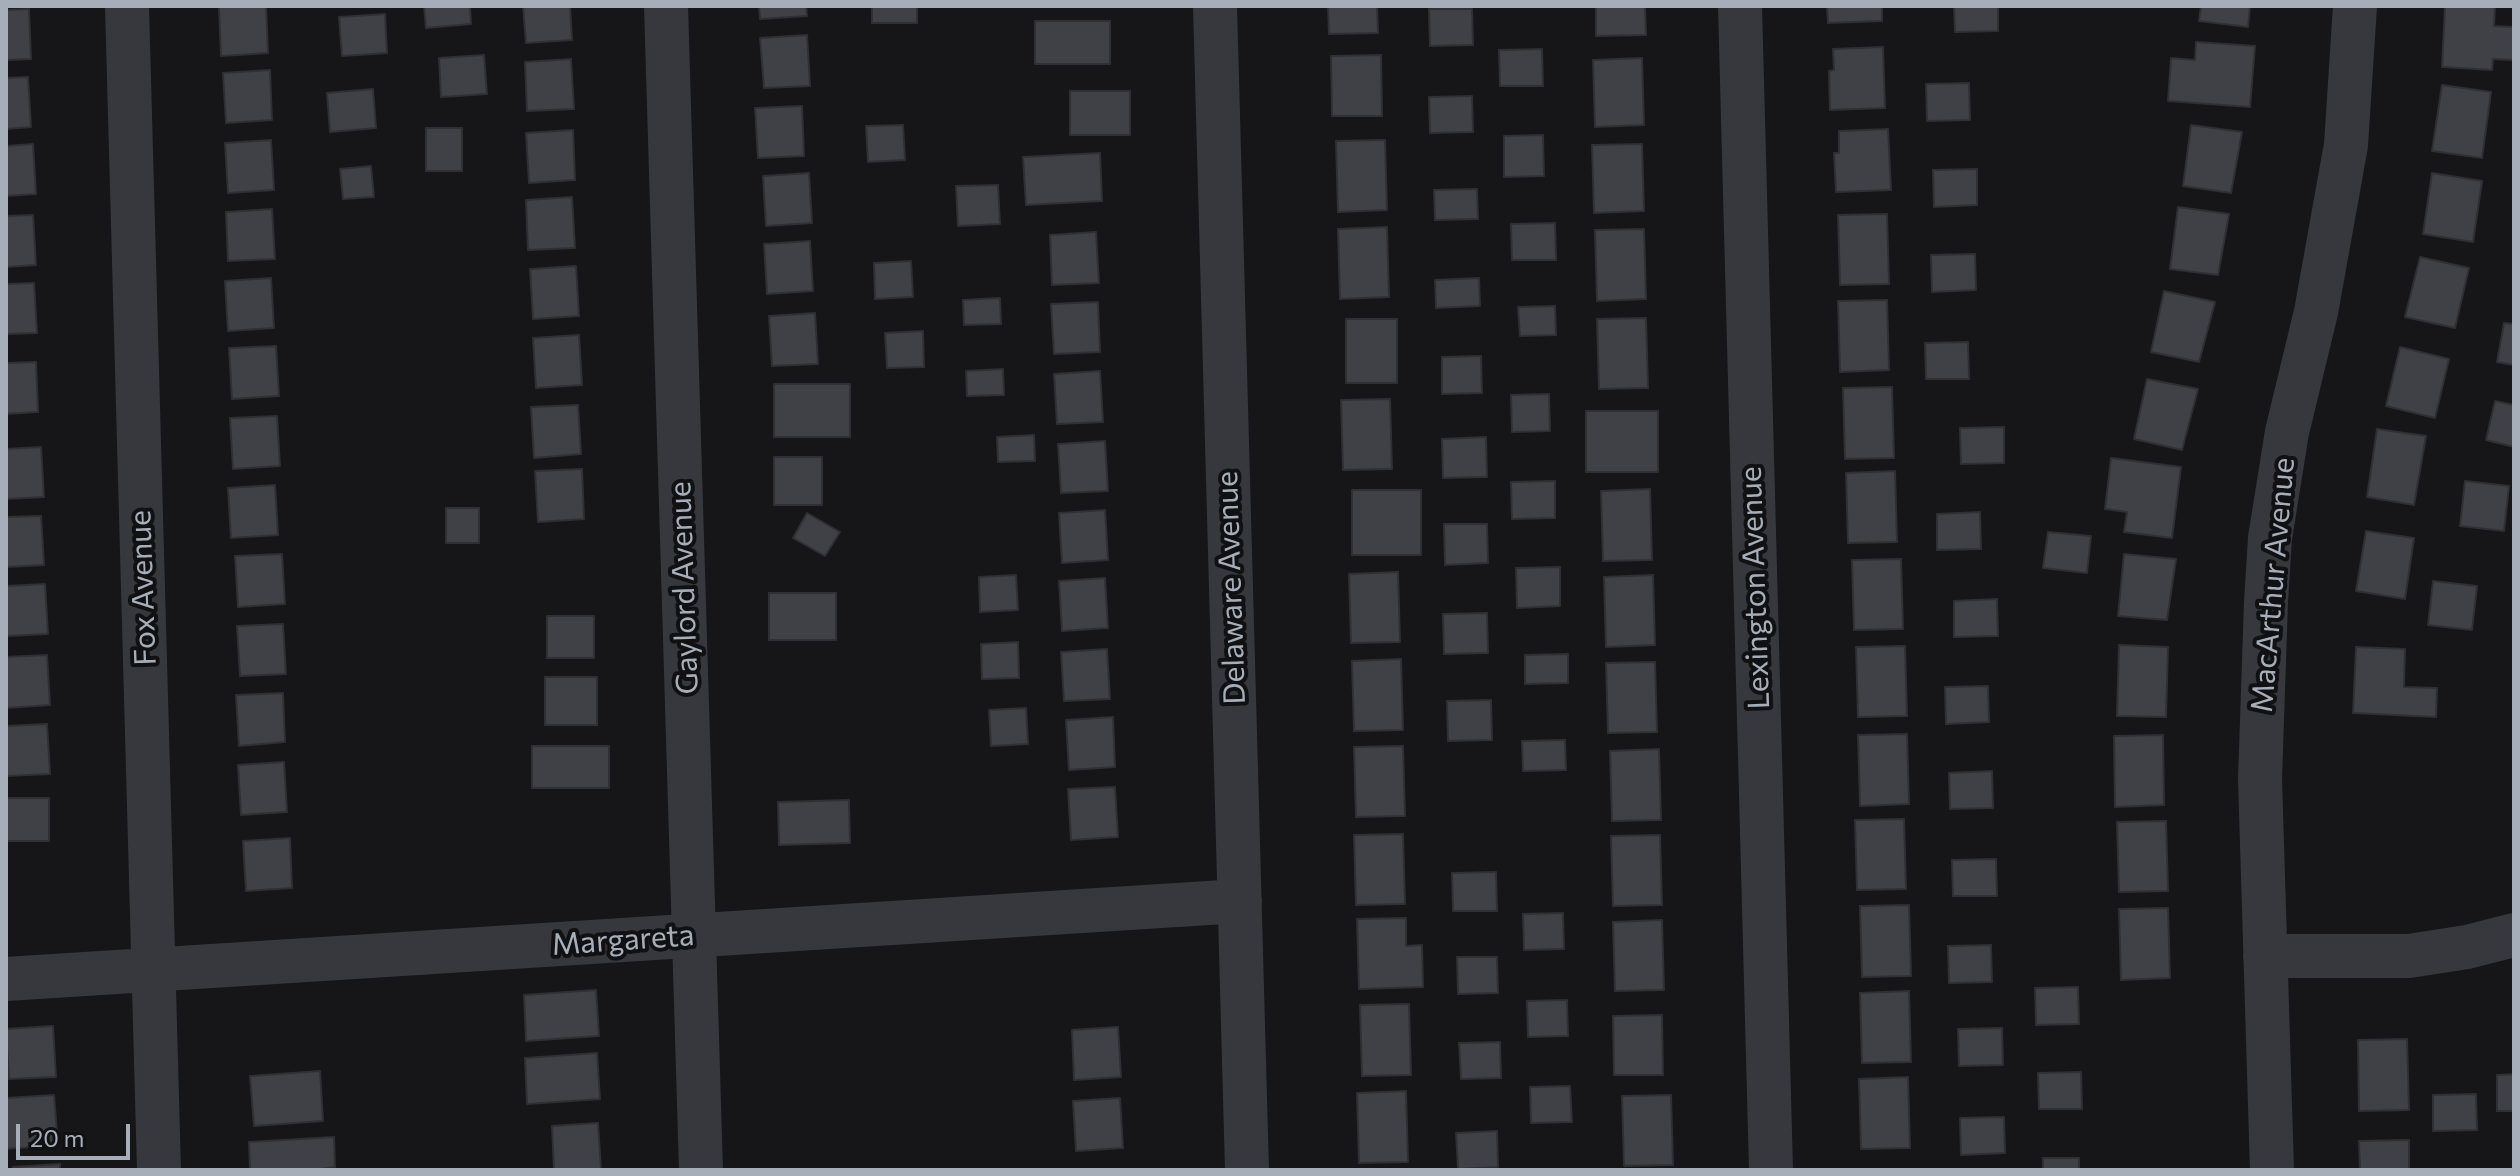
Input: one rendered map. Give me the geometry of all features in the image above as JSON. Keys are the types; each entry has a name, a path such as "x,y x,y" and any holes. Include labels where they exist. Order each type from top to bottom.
{"street":[{"name":"Fox Avenue","path":"127,6 159,1170"},
{"name":"Gaylord Avenue","path":"666,6 701,1170"},
{"name":"Delaware Avenue","path":"1215,6 1247,1170"},
{"name":"Lexington Avenue","path":"1740,6 1771,1170"},
{"name":"MacArthur Avenue","path":"2272,1170 2260,779 2262,671 2270,538 2287,432 2334,222 2346,145 2355,6"},
{"name":"Margareta","path":"6,979 1240,901"},
{"path":"2265,956 2409,956 2467,947 2514,935"}],"building":[{"path":"219,6 266,6 268,53 221,56"},
{"path":"424,6 470,6 471,24 426,28"},
{"path":"523,6 570,6 572,40 526,43"},
{"path":"759,6 806,6 807,16 760,19"},
{"path":"872,6 917,6 917,23 872,23"},
{"path":"1328,6 1377,6 1378,33 1329,34"},
{"path":"1596,6 1645,6 1646,35 1596,36"},
{"path":"1827,6 1882,6 1882,21 1828,23"},
{"path":"1954,6 1998,6 1998,31 1955,32"},
{"path":"2201,6 2250,6 2248,27 2199,21"},
{"path":"2445,6 2495,6 2494,26 2514,27 2514,60 2493,59 2492,70 2442,67"},
{"path":"29,9 31,59 6,60 6,10"},
{"path":"1429,9 1472,9 1473,45 1430,46"},
{"path":"385,14 387,53 342,56 339,17"},
{"path":"1035,21 1110,21 1110,64 1035,64"},
{"path":"807,35 810,86 764,88 760,38"},
{"path":"2196,42 2255,46 2250,107 2168,101 2171,58 2195,60"},
{"path":"1883,47 1885,108 1830,110 1829,71 1834,70 1833,49"},
{"path":"1542,49 1543,86 1500,86 1499,50"},
{"path":"484,55 487,94 441,97 439,58"},
{"path":"1381,55 1382,116 1332,116 1331,56"},
{"path":"1642,58 1644,125 1595,127 1593,60"},
{"path":"571,59 574,109 527,111 525,62"},
{"path":"270,70 272,120 226,123 223,73"},
{"path":"28,77 31,127 6,129 6,78"},
{"path":"1969,83 1970,120 1927,121 1926,84"},
{"path":"2442,85 2491,92 2482,158 2432,151"},
{"path":"373,89 376,128 330,132 327,93"},
{"path":"1070,91 1130,91 1130,135 1070,135"},
{"path":"1472,96 1473,132 1430,133 1429,97"},
{"path":"802,106 804,156 758,158 755,108"},
{"path":"903,125 905,160 868,162 866,126"},
{"path":"2191,125 2242,132 2231,193 2183,186"},
{"path":"426,128 462,128 462,171 426,171"},
{"path":"1888,129 1891,190 1836,192 1834,153 1839,153 1839,131"},
{"path":"573,130 575,180 529,183 526,133"},
{"path":"1543,135 1544,176 1504,177 1504,136"},
{"path":"271,140 274,190 228,193 225,143"},
{"path":"1385,140 1387,210 1338,212 1336,141"},
{"path":"33,144 36,194 6,196 6,146"},
{"path":"1642,144 1644,211 1594,213 1592,145"},
{"path":"1100,153 1102,201 1026,205 1023,157"},
{"path":"371,166 374,197 343,199 340,169"},
{"path":"1977,169 1977,205 1934,207 1933,170"},
{"path":"809,173 812,223 766,226 763,176"},
{"path":"2432,173 2482,181 2473,242 2423,234"},
{"path":"998,185 1000,224 958,226 956,186"},
{"path":"1477,189 1478,219 1435,220 1434,190"},
{"path":"572,197 575,248 528,250 526,200"},
{"path":"2178,207 2229,214 2218,275 2170,269"},
{"path":"272,209 275,259 228,261 226,212"},
{"path":"1887,214 1889,284 1840,285 1838,215"},
{"path":"33,215 36,265 6,267 6,216"},
{"path":"1555,223 1556,260 1512,260 1511,224"},
{"path":"1387,227 1389,297 1340,299 1338,229"},
{"path":"1644,229 1646,299 1597,301 1595,230"},
{"path":"1096,232 1099,283 1052,285 1050,235"},
{"path":"810,241 813,291 767,294 764,244"},
{"path":"1975,254 1976,290 1932,292 1931,255"},
{"path":"2420,257 2469,268 2455,328 2405,317"},
{"path":"911,261 913,297 875,299 874,263"},
{"path":"576,266 579,316 533,319 530,269"},
{"path":"271,278 274,328 228,331 225,281"},
{"path":"1479,278 1480,306 1436,308 1435,280"},
{"path":"34,283 37,333 6,334 6,284"},
{"path":"2164,291 2215,302 2199,362 2151,352"},
{"path":"1000,298 1001,324 964,325 963,300"},
{"path":"1887,300 1889,370 1840,372 1838,301"},
{"path":"1098,302 1100,352 1054,354 1051,304"},
{"path":"1555,306 1556,335 1520,336 1518,307"},
{"path":"815,313 818,364 772,366 769,316"},
{"path":"1646,318 1648,388 1599,389 1597,319"},
{"path":"1346,319 1397,319 1397,383 1346,383"},
{"path":"2504,323 2514,324 2514,365 2497,362"},
{"path":"923,331 924,367 887,368 885,333"},
{"path":"579,335 582,385 536,388 533,338"},
{"path":"1968,342 1969,379 1926,379 1925,343"},
{"path":"276,346 279,396 232,399 229,348"},
{"path":"2400,347 2449,359 2435,418 2386,406"},
{"path":"1481,356 1482,393 1442,394 1442,357"},
{"path":"36,362 38,412 6,414 6,363"},
{"path":"1003,369 1004,395 967,396 966,371"},
{"path":"1100,371 1103,422 1057,424 1054,374"},
{"path":"2147,379 2198,389 2182,450 2134,439"},
{"path":"774,384 850,384 850,437 774,437"},
{"path":"1892,387 1894,458 1845,459 1843,388"},
{"path":"1549,394 1550,431 1512,432 1511,395"},
{"path":"1390,399 1392,469 1343,470 1341,400"},
{"path":"2495,401 2514,405 2514,447 2486,440"},
{"path":"578,405 581,454 534,458 531,407"},
{"path":"1586,411 1658,411 1658,472 1586,472"},
{"path":"277,416 280,466 233,469 230,418"},
{"path":"2004,427 2004,463 1961,464 1960,428"},
{"path":"2377,429 2426,436 2414,505 2367,497"},
{"path":"1034,435 1035,461 998,462 997,437"},
{"path":"1486,437 1487,477 1443,478 1442,439"},
{"path":"1105,441 1108,491 1061,493 1058,444"},
{"path":"41,447 44,497 6,499 6,449"},
{"path":"774,457 822,457 822,505 774,505"},
{"path":"2111,458 2181,467 2172,538 2124,532 2127,512 2105,509"},
{"path":"582,469 584,519 538,522 535,471"},
{"path":"1895,471 1897,542 1848,543 1846,473"},
{"path":"1555,481 1555,518 1512,519 1511,482"},
{"path":"2465,481 2509,486 2504,531 2460,526"},
{"path":"275,485 278,535 231,538 228,488"},
{"path":"1650,489 1652,560 1603,561 1601,491"},
{"path":"1352,490 1421,490 1421,555 1352,555"},
{"path":"446,508 479,508 479,543 446,543"},
{"path":"1105,510 1108,560 1062,563 1059,513"},
{"path":"1980,512 1981,549 1937,550 1937,514"},
{"path":"807,513 840,532 825,556 793,538"},
{"path":"41,516 44,565 6,567 6,517"},
{"path":"1444,524 1487,524 1488,563 1445,565"},
{"path":"2366,531 2414,538 2405,599 2356,591"},
{"path":"2048,532 2091,536 2087,573 2043,568"},
{"path":"282,554 285,604 238,607 235,556"},
{"path":"2124,554 2176,559 2167,620 2118,616"},
{"path":"1901,559 1903,629 1854,630 1852,560"},
{"path":"1560,567 1560,606 1517,608 1516,568"},
{"path":"1398,572 1400,642 1351,643 1349,574"},
{"path":"1016,575 1018,610 980,612 979,577"},
{"path":"1653,575 1655,645 1606,647 1604,577"},
{"path":"1105,578 1108,628 1062,631 1059,581"},
{"path":"2433,581 2477,586 2472,630 2428,625"},
{"path":"45,584 48,634 6,636 6,586"},
{"path":"769,593 836,593 836,640 769,640"},
{"path":"1997,599 1998,636 1954,637 1954,601"},
{"path":"1487,613 1488,653 1444,654 1443,614"},
{"path":"547,616 594,616 594,658 547,658"},
{"path":"283,624 286,674 240,676 237,626"},
{"path":"1018,642 1019,678 982,679 981,644"},
{"path":"2119,645 2168,647 2166,717 2117,716"},
{"path":"1905,646 1907,716 1858,717 1856,647"},
{"path":"2356,647 2405,649 2404,687 2437,688 2436,717 2353,713"},
{"path":"1107,649 1110,699 1064,701 1061,652"},
{"path":"1568,654 1568,683 1525,684 1525,655"},
{"path":"47,655 50,705 6,708 6,657"},
{"path":"1401,659 1403,730 1354,731 1352,661"},
{"path":"1655,662 1657,732 1608,733 1606,663"},
{"path":"545,677 597,677 597,725 545,725"},
{"path":"1988,686 1989,722 1946,724 1945,687"},
{"path":"283,693 285,742 239,746 236,695"},
{"path":"1491,700 1492,740 1448,741 1447,701"},
{"path":"1026,708 1028,744 991,746 989,710"},
{"path":"1113,717 1115,767 1069,770 1066,720"},
{"path":"47,724 50,774 6,776 6,726"},
{"path":"1907,734 1909,804 1860,806 1858,735"},
{"path":"2163,735 2164,805 2115,807 2114,736"},
{"path":"1565,740 1566,770 1523,771 1522,741"},
{"path":"532,746 609,746 609,788 532,788"},
{"path":"1403,746 1405,816 1356,817 1354,747"},
{"path":"1659,749 1661,820 1612,821 1610,751"},
{"path":"284,762 287,812 241,815 238,765"},
{"path":"1992,771 1993,808 1950,809 1949,773"},
{"path":"1115,787 1118,837 1071,840 1068,789"},
{"path":"6,798 49,798 49,841 6,841"},
{"path":"849,800 850,843 779,845 778,802"},
{"path":"1904,819 1906,889 1857,890 1855,820"},
{"path":"2166,821 2168,891 2119,892 2117,822"},
{"path":"1403,834 1405,904 1356,905 1354,835"},
{"path":"1660,835 1662,905 1613,906 1611,836"},
{"path":"290,838 292,888 246,891 243,841"},
{"path":"1996,859 1997,896 1953,896 1952,860"},
{"path":"1496,872 1497,911 1453,911 1452,873"},
{"path":"1909,905 1911,976 1862,977 1860,906"},
{"path":"2168,908 2170,978 2121,980 2119,909"},
{"path":"1563,913 1564,949 1524,950 1523,914"},
{"path":"1406,918 1406,946 1422,945 1423,987 1359,989 1357,919"},
{"path":"1662,920 1664,990 1615,991 1613,922"},
{"path":"1991,945 1992,982 1949,983 1948,946"},
{"path":"1457,957 1497,957 1498,993 1458,994"},
{"path":"2078,987 2079,1024 2036,1025 2035,988"},
{"path":"596,990 599,1036 526,1041 524,995"},
{"path":"1909,991 1911,1062 1862,1063 1860,993"},
{"path":"1567,1000 1568,1036 1528,1037 1527,1001"},
{"path":"1409,1004 1411,1075 1362,1076 1360,1005"},
{"path":"1662,1015 1663,1075 1614,1075 1613,1016"},
{"path":"53,1026 56,1077 9,1079 6,1029"},
{"path":"1118,1027 1121,1077 1074,1080 1072,1030"},
{"path":"2002,1028 2003,1065 1959,1066 1958,1029"},
{"path":"2407,1039 2409,1110 2359,1111 2358,1040"},
{"path":"1500,1042 1501,1078 1461,1079 1459,1043"},
{"path":"597,1053 600,1099 527,1104 525,1058"},
{"path":"320,1071 323,1121 254,1126 250,1076"},
{"path":"2081,1072 2082,1109 2039,1109 2038,1073"},
{"path":"2514,1074 2514,1111 2497,1111 2497,1075"},
{"path":"1908,1077 1910,1148 1861,1149 1859,1079"},
{"path":"1570,1086 1572,1122 1531,1123 1530,1087"},
{"path":"1406,1091 1408,1162 1359,1163 1357,1093"},
{"path":"2476,1094 2477,1130 2433,1131 2433,1095"},
{"path":"54,1095 58,1145 6,1149 6,1098"},
{"path":"1671,1095 1673,1165 1624,1166 1622,1096"},
{"path":"1120,1098 1123,1148 1076,1151 1073,1101"},
{"path":"2004,1117 2005,1153 1961,1155 1960,1118"},
{"path":"598,1123 601,1170 554,1170 552,1126"},
{"path":"1497,1131 1498,1167 1458,1169 1456,1133"},
{"path":"334,1137 335,1167 250,1170 249,1142"},
{"path":"2409,1140 2409,1170 2360,1170 2359,1141"},
{"path":"2043,1158 2079,1158 2079,1170 2043,1170"},
{"path":"60,1164 60,1170 13,1170 13,1167"}]}
